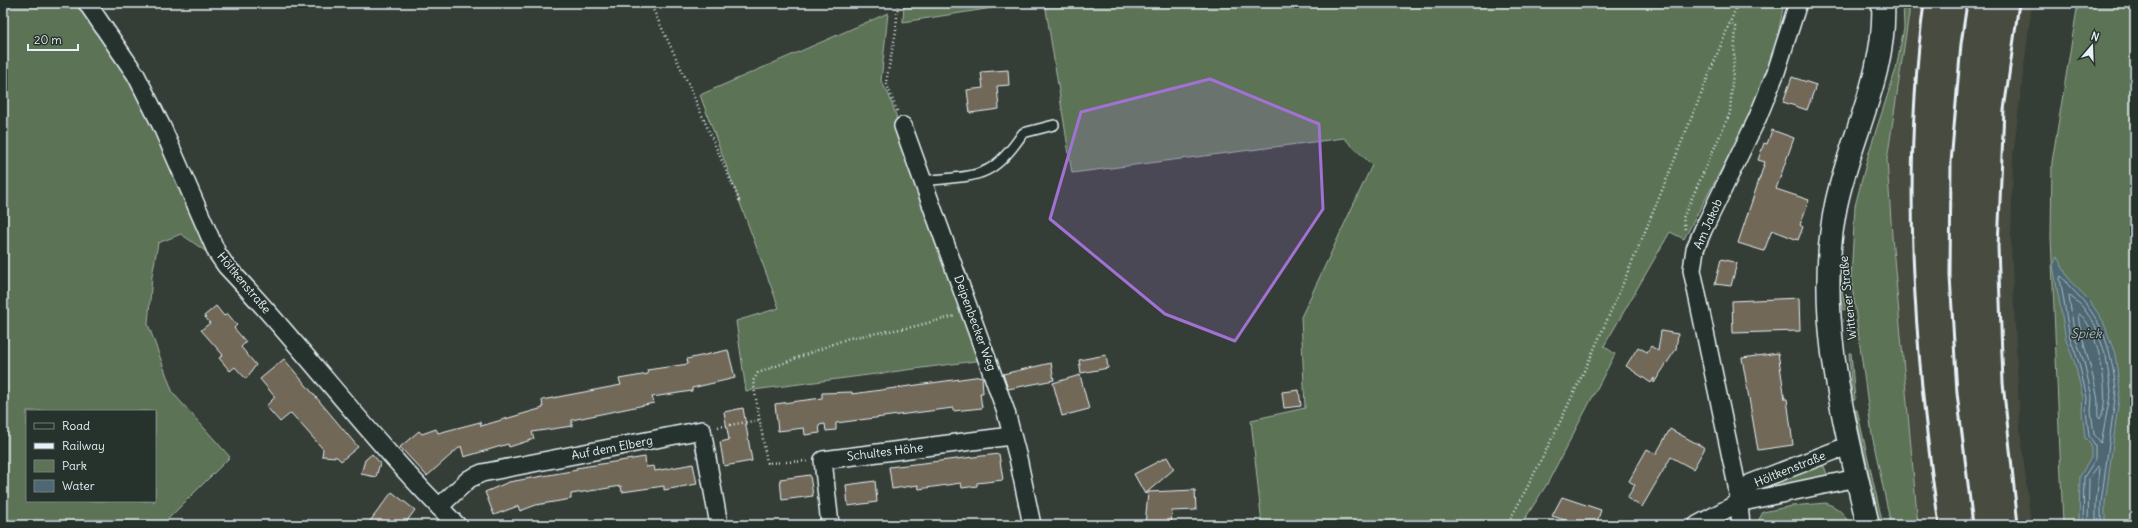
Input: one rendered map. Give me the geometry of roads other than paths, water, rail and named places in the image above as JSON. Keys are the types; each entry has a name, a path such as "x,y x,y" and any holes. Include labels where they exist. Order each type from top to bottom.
{"main road":[{"name":"Wittener Straße","path":"1868,525 1850,445 1830,329 1830,256 1838,199 1879,55 1883,24 1883,3"}],"street":[{"name":"Höltkenstraße","path":"88,3 136,75 162,126 217,252 226,266 294,340 378,441 439,508 457,525"},
{"name":"Am Jakob","path":"1741,525 1737,486 1692,270 1695,249 1757,120 1776,72 1798,3"},
{"name":"Deipenbecker Weg","path":"903,126 993,375 1012,436 1032,525"},
{"name":"Auf dem Elberg","path":"439,508 469,479 482,473 702,430 719,525"},
{"name":"Schultes Höhe","path":"830,525 823,460 1012,436"},
{"name":"Höltkenstraße","path":"1738,504 1752,483 1850,445"},
{"name":"Höltkenstraße","path":"1698,525 1738,504 1857,478"}],"lane":[{"path":"923,181 978,175 988,171 999,164 1010,152 1023,133 1054,125"}],"water":[{"name":"Spiek","path":"2057,257 2070,281 2089,300 2103,321 2115,354 2120,391 2105,503 2105,525 2079,525 2080,476 2091,458 2091,445 2085,438 2082,412 2083,398 2075,364 2066,339 2053,265"}],"railway":[{"path":"1924,3 1917,68 1913,133 1912,199 1917,330 1930,460 1939,525"},
{"path":"1967,3 1961,44 1951,163 1950,276 1957,393 1973,525"},
{"path":"2018,525 2003,383 1998,246 2004,110 2019,3"}]}
